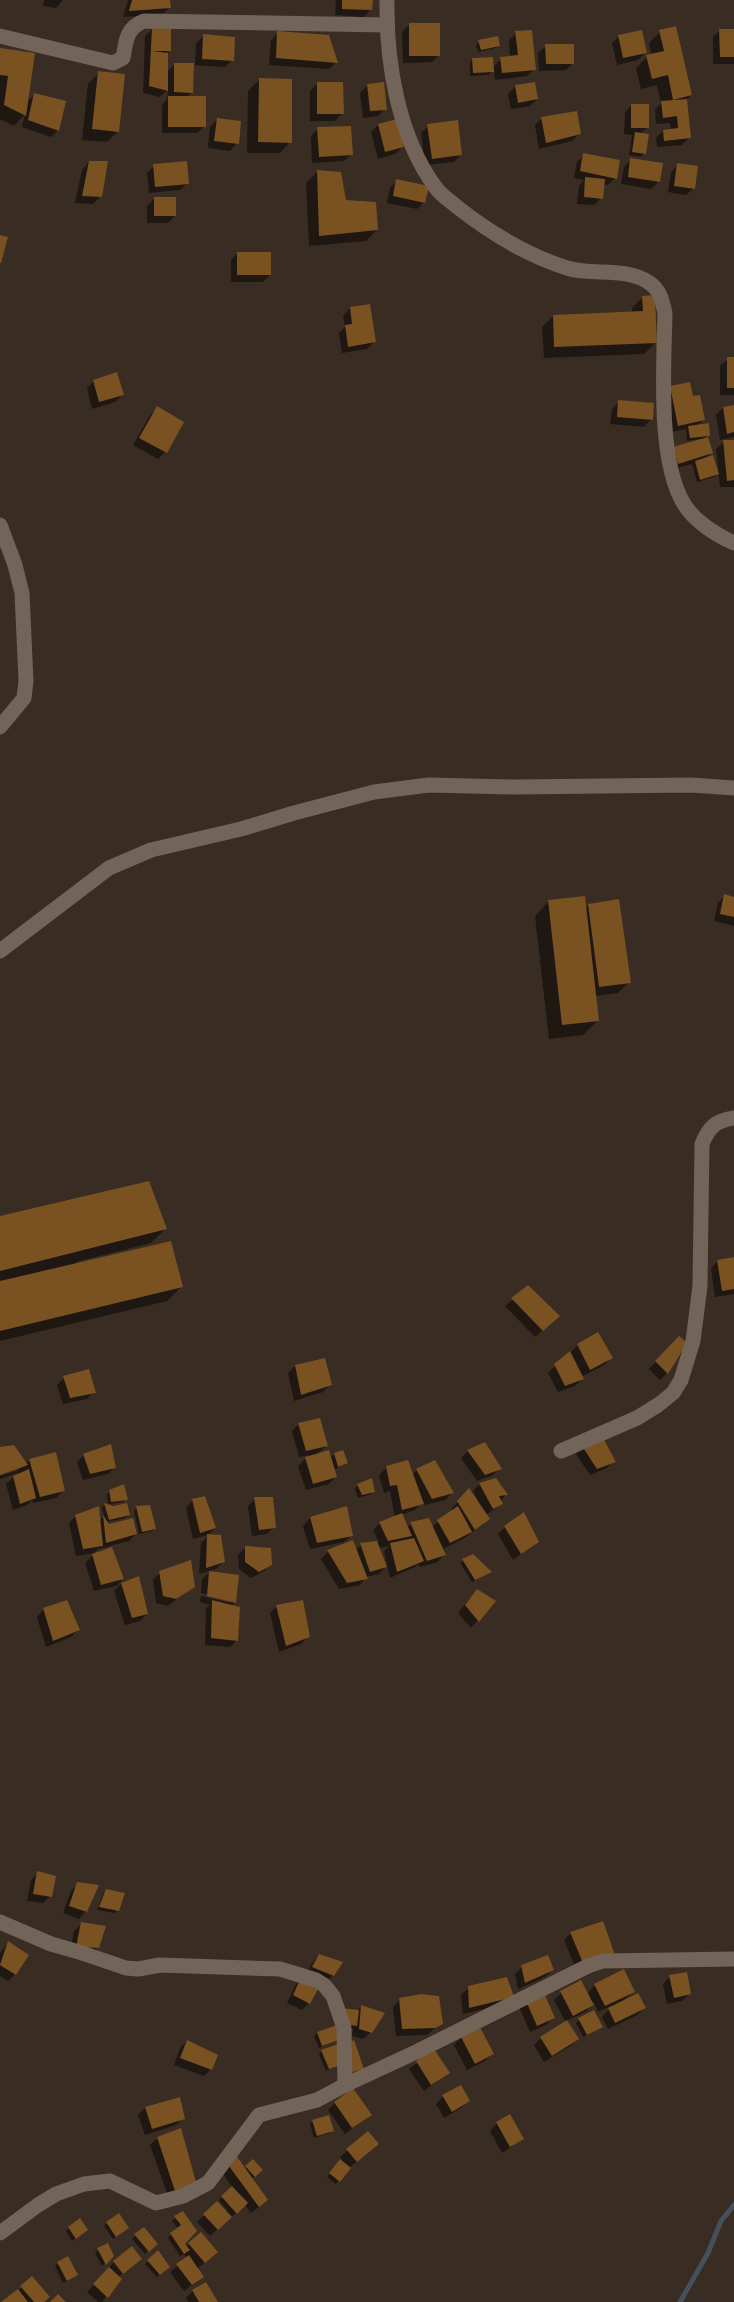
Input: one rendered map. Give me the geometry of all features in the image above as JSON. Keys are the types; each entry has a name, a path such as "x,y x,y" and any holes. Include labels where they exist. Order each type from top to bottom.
{"street":[{"path":"387,0 387,25 399,109 415,156 437,190 482,227 534,257 570,270 631,276 648,281 657,289 662,299 664,313 666,452 673,482 684,505 714,532 734,543"},
{"path":"0,36 113,63 123,58 125,40 129,30 135,24 144,21 387,25"},
{"path":"0,525 22,593 26,681 24,698 0,727"},
{"path":"0,951 109,868 151,850 241,829 374,792 429,785 515,787 691,785 734,788"},
{"path":"561,1451 637,1418 673,1393 681,1380 693,1341 700,1286 702,1144 710,1127 734,1118"},
{"path":"0,1922 51,1944 126,1968 138,1969 159,1965 280,1969 316,1980 324,1985 333,1996 344,2028 345,2085"},
{"path":"0,2233 56,2194 84,2184 110,2181 156,2203 183,2196 208,2183 259,2115 317,2100 588,1966 603,1961 734,1959"}],"building":[{"path":"132,0 170,0 171,8 129,11"},
{"path":"342,0 373,0 372,10 342,9"},
{"path":"409,23 440,23 440,56 409,56"},
{"path":"676,26 692,95 673,100 668,75 652,79 646,55 664,51 659,30"},
{"path":"152,28 171,28 171,51 152,51 168,53 168,91 149,86"},
{"path":"719,29 734,29 734,57 720,57"},
{"path":"532,30 536,70 502,73 500,57 518,55 515,31"},
{"path":"642,30 647,53 623,58 618,35"},
{"path":"277,31 329,35 338,63 276,58"},
{"path":"203,34 235,37 234,61 202,59"},
{"path":"498,36 500,46 481,50 478,40"},
{"path":"545,44 574,44 574,64 546,64"},
{"path":"0,48 35,53 26,116 4,105 8,76 0,75"},
{"path":"493,57 494,72 473,73 472,58"},
{"path":"174,63 194,63 193,93 174,92"},
{"path":"98,71 125,74 119,132 92,129"},
{"path":"259,78 292,79 292,143 258,142"},
{"path":"317,82 343,82 344,114 317,114"},
{"path":"384,82 387,110 370,111 367,84"},
{"path":"535,82 538,99 518,103 515,85"},
{"path":"34,93 66,101 59,131 28,120"},
{"path":"168,96 206,96 206,127 168,127"},
{"path":"687,99 691,138 664,141 663,130 678,128 677,116 663,118 661,101"},
{"path":"631,104 649,104 649,128 631,128"},
{"path":"577,111 581,134 546,143 541,117"},
{"path":"217,118 241,121 239,144 214,141"},
{"path":"397,119 404,147 385,152 378,124"},
{"path":"458,120 462,155 432,159 427,124"},
{"path":"351,126 353,155 319,157 317,127"},
{"path":"635,132 649,134 646,154 632,152"},
{"path":"583,153 620,160 617,179 580,171"},
{"path":"630,158 663,163 660,182 628,177"},
{"path":"89,161 108,161 102,197 82,196"},
{"path":"187,161 189,184 155,187 153,164"},
{"path":"677,163 698,166 695,189 674,186"},
{"path":"317,170 341,172 346,200 376,202 378,230 319,236"},
{"path":"585,177 605,179 603,199 584,197"},
{"path":"396,179 429,186 425,203 393,196"},
{"path":"154,197 176,197 176,216 154,216"},
{"path":"0,235 8,237 1,263 0,263"},
{"path":"237,252 271,252 271,275 237,275"},
{"path":"655,295 657,343 554,347 553,315 643,311 642,296"},
{"path":"370,304 376,342 348,347 345,325 352,324 350,307"},
{"path":"727,357 734,357 734,388 727,388"},
{"path":"117,372 124,395 99,402 93,380"},
{"path":"690,382 693,396 700,395 705,420 678,426 670,386"},
{"path":"618,400 654,403 653,420 617,417"},
{"path":"734,405 734,432 727,434 723,407"},
{"path":"157,406 184,422 167,453 139,438"},
{"path":"709,423 710,436 690,438 688,426"},
{"path":"708,437 713,453 678,464 673,447"},
{"path":"723,440 734,440 734,480 727,481"},
{"path":"713,455 719,474 700,480 695,461"},
{"path":"724,894 734,897 734,917 720,914"},
{"path":"585,896 599,1021 562,1025 548,900"},
{"path":"619,899 631,983 599,987 588,904"},
{"path":"149,1181 167,1229 0,1271 0,1216"},
{"path":"171,1241 183,1287 0,1331 0,1281"},
{"path":"734,1257 734,1289 722,1291 717,1260"},
{"path":"528,1285 560,1316 543,1331 511,1298"},
{"path":"598,1332 613,1358 590,1370 577,1344"},
{"path":"679,1336 687,1343 668,1374 655,1361"},
{"path":"570,1351 584,1379 565,1386 554,1364"},
{"path":"325,1358 332,1385 301,1395 295,1365"},
{"path":"89,1369 96,1393 70,1398 63,1376"},
{"path":"320,1418 328,1446 306,1451 298,1423"},
{"path":"603,1438 616,1462 597,1469 582,1446"},
{"path":"485,1442 502,1469 485,1475 467,1450"},
{"path":"111,1444 116,1468 90,1474 83,1454"},
{"path":"14,1445 28,1465 0,1475 0,1447"},
{"path":"329,1450 337,1477 313,1484 305,1457"},
{"path":"343,1450 348,1463 338,1467 334,1453"},
{"path":"56,1452 65,1491 40,1497 29,1459"},
{"path":"408,1460 424,1504 402,1510 397,1485 390,1486 386,1466"},
{"path":"435,1460 454,1493 432,1499 416,1469"},
{"path":"29,1469 36,1498 20,1504 13,1476"},
{"path":"372,1478 375,1492 362,1495 357,1484"},
{"path":"496,1478 508,1495 499,1496 503,1504 493,1509 479,1483"},
{"path":"124,1484 128,1500 111,1502 109,1490"},
{"path":"469,1488 490,1519 475,1530 457,1501"},
{"path":"205,1496 216,1528 200,1533 192,1499"},
{"path":"254,1497 273,1497 276,1528 259,1530"},
{"path":"104,1503 113,1506 127,1503 130,1515 109,1520"},
{"path":"150,1505 156,1529 142,1532 136,1506"},
{"path":"99,1506 103,1546 83,1549 75,1515"},
{"path":"347,1506 353,1536 317,1543 310,1517"},
{"path":"458,1506 472,1532 450,1543 437,1520"},
{"path":"524,1512 539,1542 521,1554 504,1526"},
{"path":"402,1513 412,1536 388,1541 379,1522"},
{"path":"103,1515 109,1524 133,1518 137,1534 106,1543"},
{"path":"429,1518 446,1555 427,1561 410,1522"},
{"path":"207,1534 221,1535 225,1562 206,1568"},
{"path":"414,1538 424,1561 397,1572 390,1543"},
{"path":"353,1540 368,1579 347,1583 327,1550"},
{"path":"377,1541 387,1567 370,1572 360,1543"},
{"path":"245,1546 271,1548 272,1565 259,1572 245,1562"},
{"path":"112,1547 124,1579 101,1585 92,1554"},
{"path":"473,1554 492,1572 475,1580 462,1559"},
{"path":"191,1560 195,1587 176,1599 163,1596 159,1571"},
{"path":"209,1571 239,1575 236,1603 207,1596"},
{"path":"139,1576 148,1614 132,1618 121,1583"},
{"path":"477,1589 496,1601 479,1622 465,1605"},
{"path":"67,1600 80,1630 53,1641 43,1608"},
{"path":"212,1600 240,1607 238,1641 211,1638"},
{"path":"303,1600 310,1637 286,1646 276,1605"},
{"path":"37,1871 56,1876 52,1897 33,1894"},
{"path":"77,1882 99,1885 87,1912 69,1906"},
{"path":"106,1889 125,1893 119,1911 99,1907"},
{"path":"603,1921 615,1955 583,1963 570,1932"},
{"path":"81,1922 106,1926 99,1948 76,1947"},
{"path":"8,1941 29,1955 16,1975 0,1965"},
{"path":"319,1954 343,1962 334,1976 312,1967"},
{"path":"548,1955 554,1970 525,1983 521,1965"},
{"path":"624,1969 635,1992 605,2006 594,1984"},
{"path":"687,1972 691,1994 674,1998 669,1975"},
{"path":"302,1975 319,1987 310,2004 293,1995"},
{"path":"507,1977 514,1997 469,2008 468,1986"},
{"path":"581,1980 594,2005 573,2016 560,1991"},
{"path":"544,1993 555,2018 537,2026 526,2001"},
{"path":"638,1993 646,2008 615,2023 608,2008"},
{"path":"421,1994 439,1996 443,2024 435,2028 402,2029 399,1998"},
{"path":"361,2005 385,2013 372,2033 359,2029"},
{"path":"339,2008 359,2010 357,2026 344,2024"},
{"path":"594,2010 603,2027 587,2035 578,2018"},
{"path":"567,2020 579,2039 552,2056 540,2037"},
{"path":"340,2024 341,2039 322,2046 317,2032"},
{"path":"480,2027 494,2054 475,2064 461,2037"},
{"path":"187,2040 218,2055 212,2070 180,2058"},
{"path":"354,2040 364,2069 348,2073 350,2042"},
{"path":"341,2043 341,2065 329,2069 321,2050"},
{"path":"434,2049 450,2073 431,2085 416,2061"},
{"path":"461,2085 470,2101 452,2112 442,2095"},
{"path":"353,2088 372,2115 352,2128 334,2102"},
{"path":"180,2097 185,2119 152,2129 145,2107"},
{"path":"510,2114 524,2139 510,2147 496,2122"},
{"path":"329,2115 334,2131 317,2136 312,2120"},
{"path":"181,2128 196,2182 176,2194 157,2137"},
{"path":"368,2131 379,2144 357,2162 346,2149"},
{"path":"236,2155 268,2200 259,2207 226,2162"},
{"path":"253,2159 263,2170 255,2177 245,2166"},
{"path":"340,2159 351,2168 340,2182 329,2173"},
{"path":"232,2186 248,2203 237,2214 221,2196"},
{"path":"217,2201 232,2217 218,2230 203,2214"},
{"path":"183,2211 197,2231 185,2244 190,2250 184,2254 170,2233 181,2225 174,2216"},
{"path":"119,2213 129,2228 116,2237 106,2222"},
{"path":"80,2218 88,2230 76,2239 68,2227"},
{"path":"144,2227 158,2244 149,2252 134,2234"},
{"path":"201,2232 218,2252 205,2263 188,2243"},
{"path":"108,2243 114,2256 106,2265 97,2248"},
{"path":"132,2246 142,2259 123,2274 113,2261"},
{"path":"158,2250 170,2267 160,2275 147,2260"},
{"path":"189,2255 204,2277 192,2285 176,2264"},
{"path":"68,2256 78,2275 67,2281 57,2262"},
{"path":"109,2267 122,2279 108,2298 93,2284"},
{"path":"32,2276 50,2297 44,2302 34,2302 20,2286"},
{"path":"206,2282 218,2302 199,2302 192,2290"},
{"path":"18,2289 28,2302 1,2302"},
{"path":"58,2294 66,2302 50,2302"}],"waterway":[{"path":"680,2302 708,2253 721,2221 734,2205"}]}
